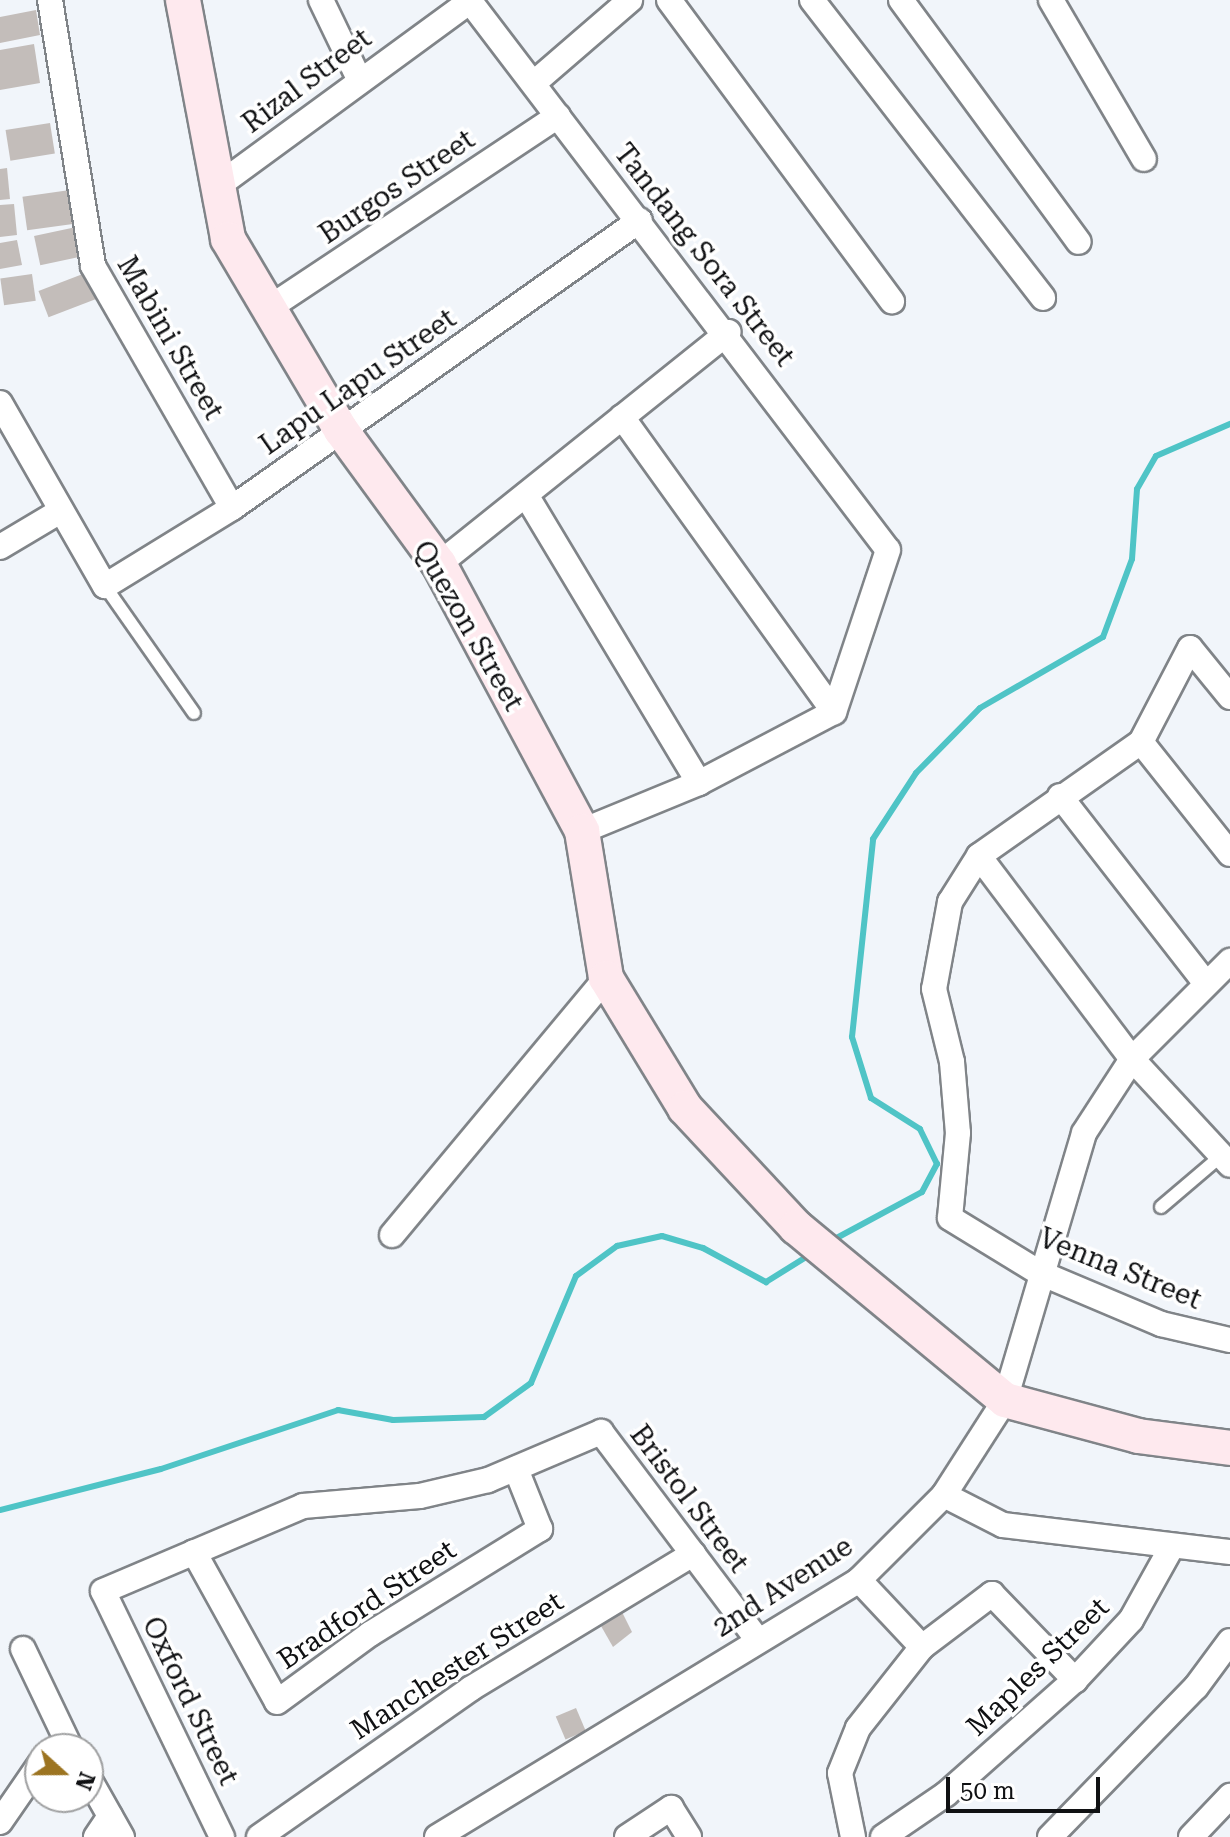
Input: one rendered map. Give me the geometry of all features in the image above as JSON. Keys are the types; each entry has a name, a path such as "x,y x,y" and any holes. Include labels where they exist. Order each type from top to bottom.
{"street":[{"name":"Mabini Street","path":"50,0 93,266 232,508"},
{"name":"Quezon Street","path":"183,0 228,239 341,430 439,564 582,831 606,978 685,1108 796,1227 1005,1400"},
{"path":"321,0 358,77"},
{"path":"534,83 630,0"},
{"path":"669,0 892,301"},
{"path":"812,0 1043,298"},
{"path":"901,0 1079,242"},
{"path":"1051,0 1144,159"},
{"name":"Rizal Street","path":"219,185 358,77 471,1"},
{"name":"Tandang Sora Street","path":"471,1 729,332 888,550 834,712"},
{"name":"Burgos Street","path":"269,308 558,116"},
{"name":"Lapu Lapu Street","path":"105,586 232,508 640,220"},
{"path":"439,564 729,332"},
{"path":"0,403 57,513 105,586"},
{"path":"582,831 699,783 834,712 622,417"},
{"path":"526,495 699,783"},
{"path":"0,547 57,513"},
{"path":"1226,1160 1132,1059 979,856 1060,796 1141,742 1190,648 1230,697"},
{"path":"1141,742 1230,854"},
{"path":"1060,796 1204,981"},
{"name":"Venna Street","path":"979,856 950,902 937,946 934,989 952,1062 958,1133 950,1218 1038,1272 1161,1324 1230,1340"},
{"name":"2nd Avenue","path":"437,1837 859,1580 944,1495 1005,1400 1038,1272 1084,1133 1132,1059 1204,981 1230,961"},
{"path":"392,1235 606,978"},
{"path":"1005,1400 1138,1436 1230,1448"},
{"name":"Bristol Street","path":"516,1469 601,1432 758,1640"},
{"path":"194,1552 303,1506 420,1496 516,1469"},
{"name":"Bradford Street","path":"194,1552 277,1702 370,1634 540,1529 516,1469"},
{"path":"944,1495 1003,1525 1171,1548 1230,1552"},
{"name":"Maples Street","path":"883,1837 946,1794 1075,1680 1131,1620 1171,1548"},
{"name":"Oxford Street","path":"194,1552 103,1591 222,1837"},
{"name":"Manchester Street","path":"259,1837 470,1689 693,1554"},
{"path":"859,1580 922,1647"},
{"path":"853,1837 840,1773 858,1728 922,1647 992,1594 1075,1680"},
{"path":"1050,1837 1196,1687 1230,1641"},
{"path":"23,1649 57,1733"},
{"path":"0,1822 24,1787"},
{"path":"1191,1837 1230,1796"},
{"path":"96,1837 116,1826 104,1805"},
{"path":"627,1837 671,1808 689,1837"}],"lane":[{"path":"105,586 194,713"},
{"path":"1161,1207 1226,1160"}],"building":[{"path":"36,10 40,35 0,43 0,17"},
{"path":"34,44 40,83 0,90 0,50"},
{"path":"50,123 55,154 10,161 6,130"},
{"path":"7,168 10,199 0,200 0,169"},
{"path":"70,190 75,224 27,230 22,197"},
{"path":"14,204 17,235 0,237 0,205"},
{"path":"81,226 87,255 40,265 34,236"},
{"path":"17,240 22,265 0,269 0,243"},
{"path":"88,272 98,298 49,317 39,291"},
{"path":"32,274 36,301 4,305 0,278"},
{"path":"622,1612 632,1632 613,1647 601,1626"},
{"path":"576,1708 586,1731 566,1740 556,1717"}],"waterway":[{"path":"831,1241 922,1192 937,1164 920,1129 871,1098 852,1037 873,839 916,773 980,708 1103,637 1132,559 1137,489 1156,456 1230,424"},
{"path":"0,1510 161,1469 338,1410 393,1420 484,1417 531,1383 576,1276 617,1246 662,1236 703,1248 766,1282 811,1254"}]}
